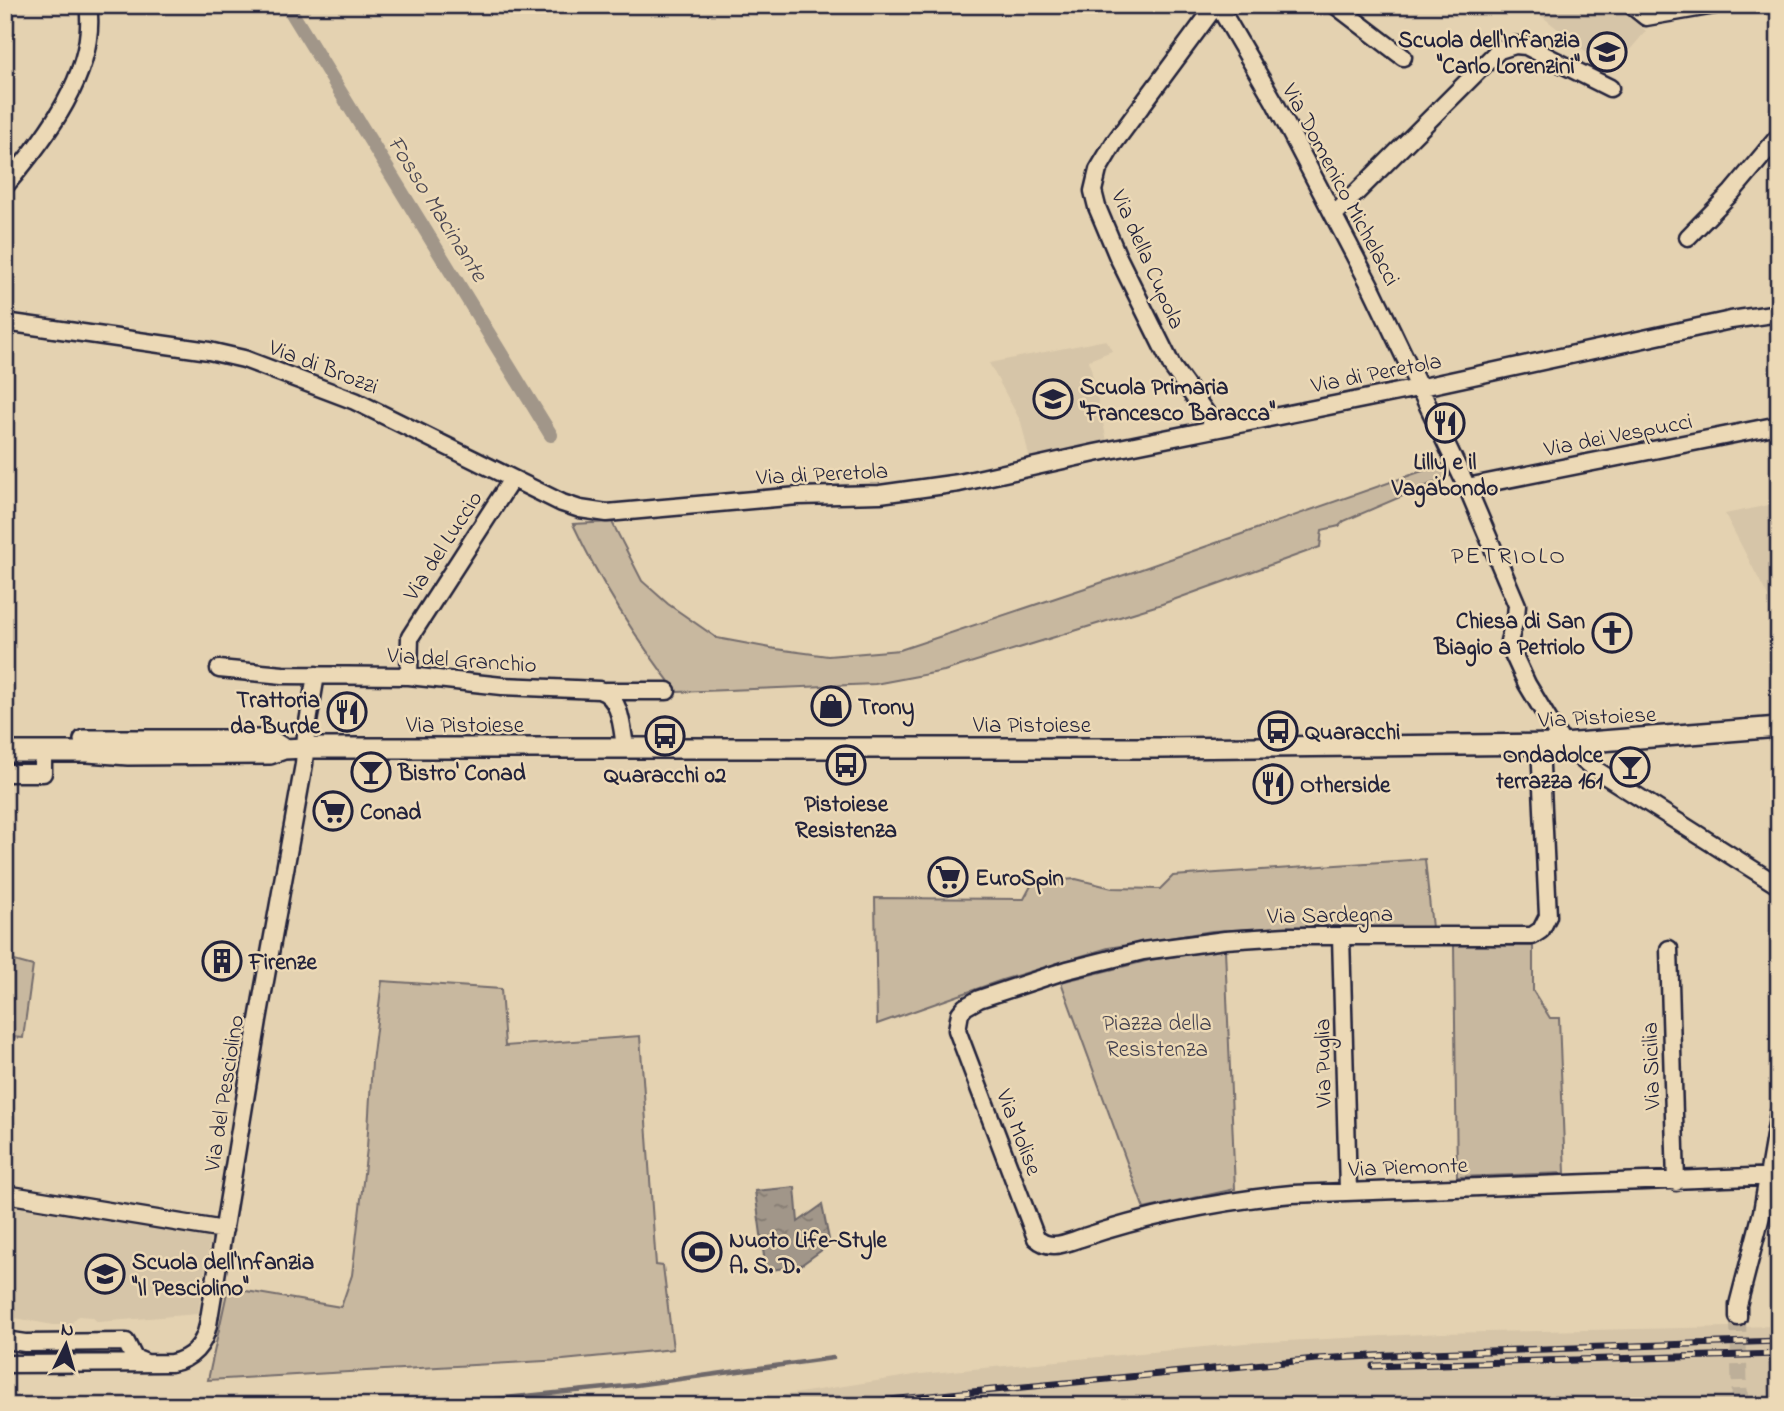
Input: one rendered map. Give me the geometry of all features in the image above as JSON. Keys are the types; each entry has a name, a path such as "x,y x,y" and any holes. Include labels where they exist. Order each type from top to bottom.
{"main road":[{"name":"Via Pistoiese","path":"5,752 128,755 270,754 284,749 305,748 1162,748 1563,744 1779,727"},
{"name":"Via Pistoiese","path":"5,740 270,740 284,749"}],"street":[{"path":"5,186 41,141 83,66 89,34 88,5"},
{"name":"Via Domenico Michelacci","path":"1217,5 1274,101 1421,387 1517,605 1509,641 1515,662 1563,744"},
{"name":"Via della Cupola","path":"1217,5 1114,143 1098,170 1093,191 1118,257 1173,368 1217,428"},
{"path":"1335,5 1403,57"},
{"path":"1631,5 1646,17 1715,5"},
{"path":"1334,215 1499,50 1516,45 1526,46 1610,88"},
{"path":"1688,237 1732,192 1779,136"},
{"name":"Via di Peretola","path":"607,513 776,498 880,494 934,487 1722,322 1779,313"},
{"name":"Via di Brozzi","path":"5,323 209,351 244,359 355,401 571,506 607,513"},
{"name":"Via dei Vespucci","path":"1467,487 1779,425"},
{"name":"Via del Luccio","path":"409,676 410,637 512,479"},
{"name":"Via del Granchio","path":"219,669 316,676 409,676 502,686 667,691"},
{"path":"305,748 316,676"},
{"path":"605,691 616,705 625,747"},
{"name":"Via Sardegna","path":"957,1030 960,1013 979,999 1067,970 1143,951 1225,940 1341,936 1532,936 1541,930 1548,916 1540,744"},
{"path":"1563,744 1593,768 1779,886"},
{"name":"Via del Pesciolino","path":"5,1364 148,1364 180,1361 202,1343 224,1230 305,748"},
{"path":"5,774 43,773 43,752"},
{"name":"Via Puglia","path":"1341,936 1348,1190"},
{"name":"Via Sicilia","path":"1669,949 1676,1182"},
{"name":"Via Molise","path":"957,1030 1036,1238 1046,1245"},
{"path":"1738,1317 1738,1305 1774,1177 1779,1112"},
{"name":"Via Piemonte","path":"1046,1245 1058,1245 1142,1219 1218,1203 1292,1194 1774,1177"},
{"path":"5,1194 224,1230"},
{"path":"5,1340 25,1343 126,1342 134,1358 148,1364"}],"shaded area":[{"name":"Scuola dell'Infanzia \"Carlo Lorenzini\"","path":"1528,5 1614,5 1646,31 1611,72"},
{"name":"Scuola Primaria \"Francesco Baracca\"","path":"1106,340 1112,351 1089,360 1107,441 1030,460 1021,422 989,363"},
{"path":"1779,503 1779,618 1725,514"},
{"name":"Scuola dell'Infanzia \"Il Pesciolino\"","path":"5,1200 211,1233 198,1314 98,1322 92,1317 78,1316 70,1325 53,1325 5,1316"},
{"path":"1779,1326 1779,1406 715,1406 921,1374 1245,1343 1442,1333"}],"green space":[{"path":"1448,462 1452,475 1344,521 1339,526 1322,530 1320,547 1162,604 944,671 875,684 677,692 620,611 573,524 612,522 642,581 668,604 717,638 828,656 900,650"},
{"path":"1425,859 1432,928 1317,926 1212,931 1108,948 1002,980 877,1024 875,898 1024,899 1033,882 1076,879 1112,888 1160,889 1173,876"},
{"path":"1454,945 1533,946 1533,991 1550,1018 1559,1018 1565,1173 1457,1177"},
{"name":"Piazza della Resistenza","path":"1225,949 1235,1189 1144,1209 1061,982 1150,960"},
{"path":"7,959 33,966 23,1038 11,1037 5,1043"},
{"path":"382,981 501,989 505,1046 640,1036 656,1265 663,1266 673,1349 563,1360 208,1380 228,1288 341,1307 352,1275"}],"water":[{"path":"795,1187 798,1222 822,1205 830,1244 801,1265 766,1271 755,1191"}],"waterway":[{"name":"Fosso Macinante","path":"287,5 551,435"},
{"path":"426,1406 636,1385 833,1358"}],"tunnel":[{"path":"1738,1317 1740,1406"}],"railway":[{"path":"827,1406 1316,1359 1779,1341"},
{"path":"1373,1366 1779,1354"}],"place":[{"name":"Scuola dell'Infanzia \"Carlo Lorenzini\"","path":"1607,52"},
{"name":"Scuola Primaria \"Francesco Baracca\"","path":"1053,399"},
{"name":"Lilly e il Vagabondo","path":"1445,423"},
{"name":"Chiesa di San Biagio a Petriolo","path":"1612,633"},
{"name":"Trony","path":"831,706"},
{"name":"Trattoria da Burde","path":"347,712"},
{"name":"Quaracchi","path":"1278,731"},
{"name":"Quaracchi 02","path":"665,736"},
{"name":"Pistoiese Resistenza","path":"846,765"},
{"name":"Ondadolce terrazza 161","path":"1630,767"},
{"name":"Bistro' Conad","path":"371,772"},
{"name":"Otherside","path":"1273,784"},
{"name":"Conad","path":"333,811"},
{"name":"EuroSpin","path":"948,877"},
{"name":"Firenze","path":"222,961"},
{"name":"Nuoto Life-Style A. S. D.","path":"702,1252"},
{"name":"Scuola dell'Infanzia \"Il Pesciolino\"","path":"105,1274"}],"district":[{"name":"PETRIOLO","path":"1509,555"}]}
